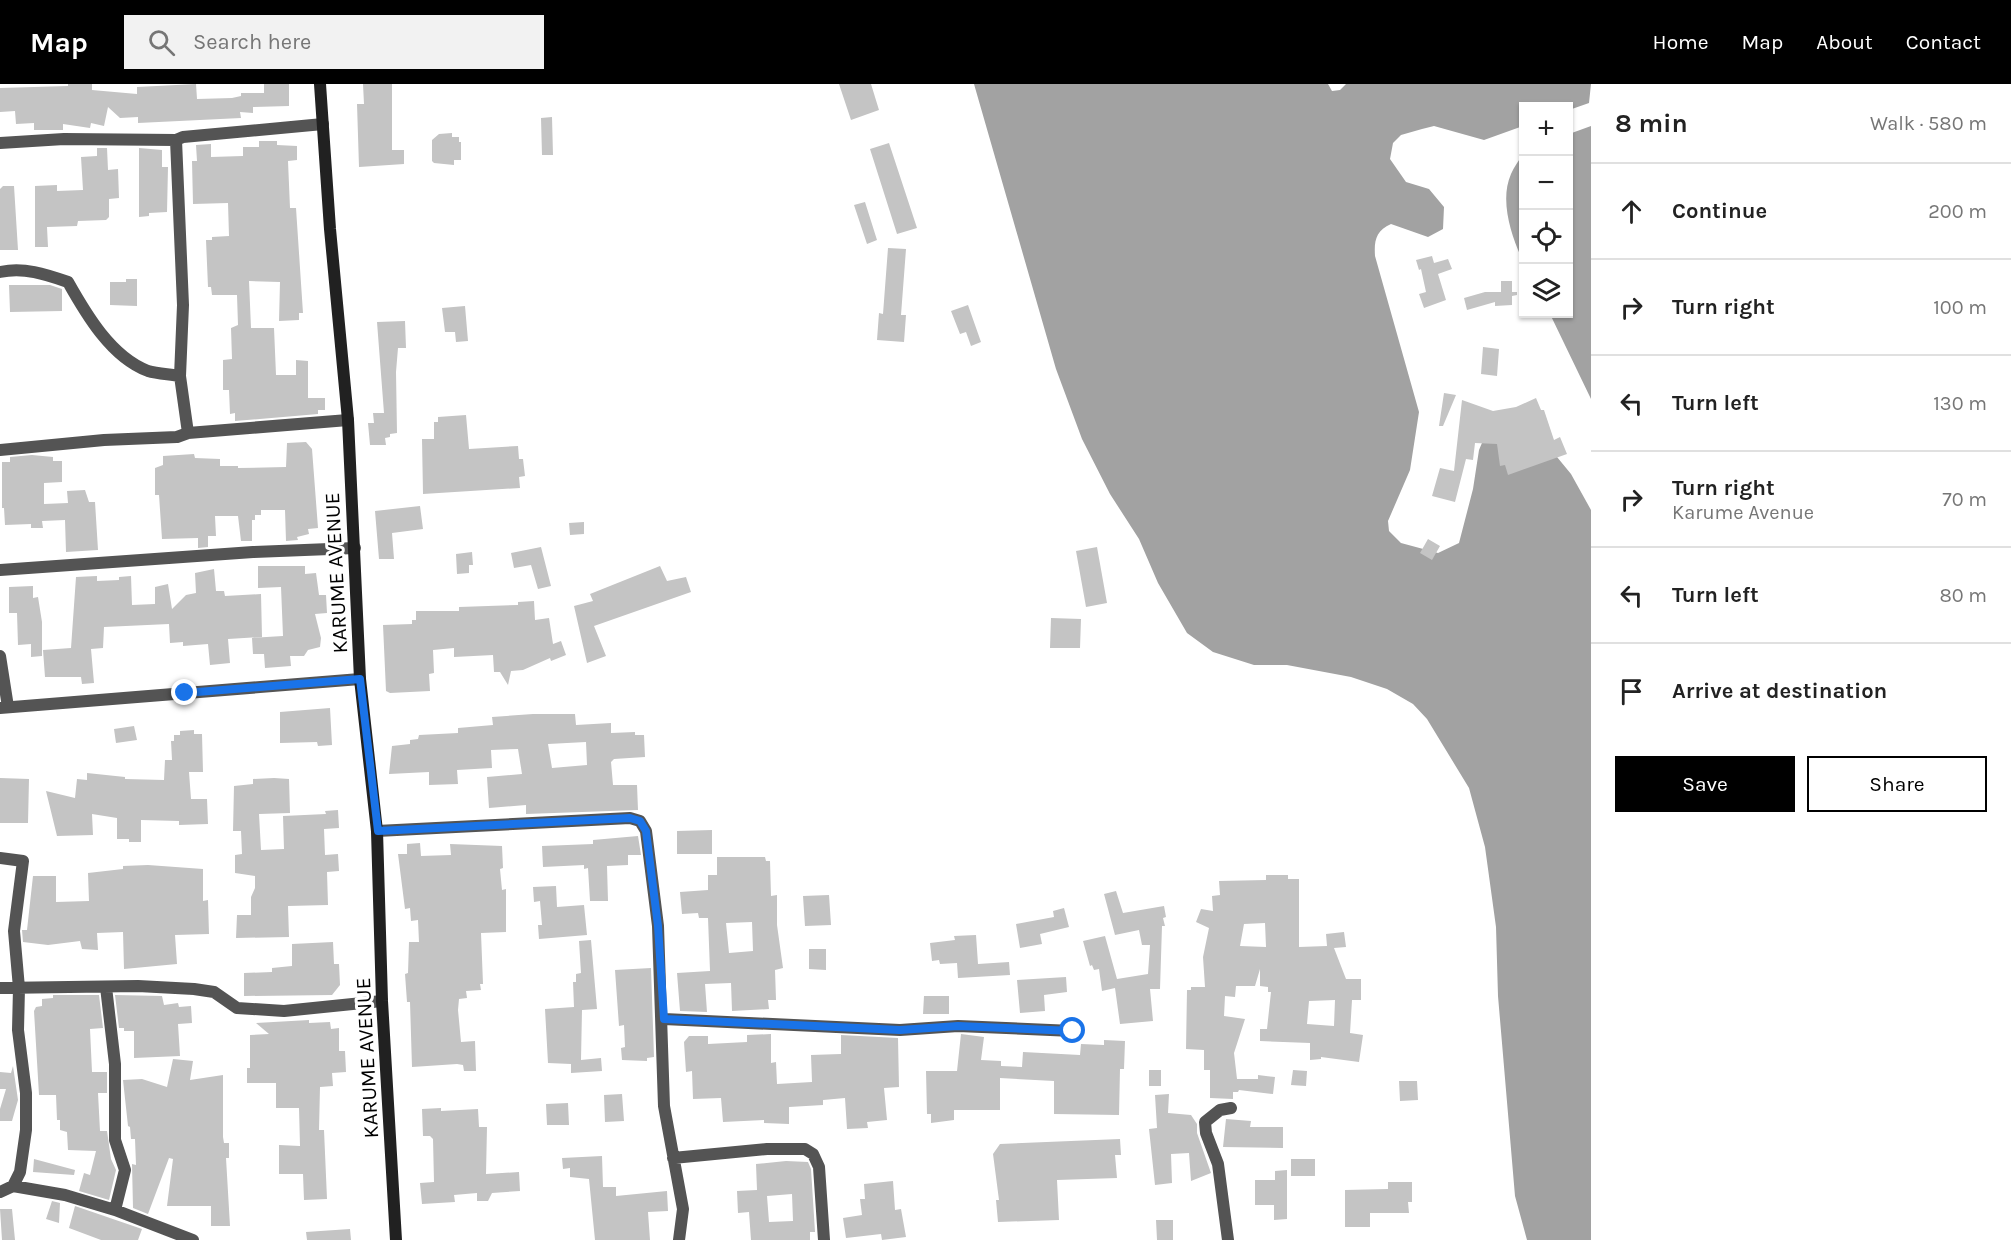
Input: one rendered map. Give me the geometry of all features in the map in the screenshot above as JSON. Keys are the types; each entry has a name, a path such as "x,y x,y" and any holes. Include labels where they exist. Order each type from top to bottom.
{"main road":[{"name":"KARUME AVENUE","path":"320,84 348,420 360,679 378,831 382,1001 396,1240"}],"street":[{"path":"0,143 64,139 176,140 183,136 323,124"},
{"path":"176,140 183,305 180,376 188,433"},
{"path":"0,272 14,269 38,272 68,282 90,319 122,354 148,370 180,376"},
{"path":"0,450 104,440 177,437 188,433 348,420"},
{"path":"0,570 254,552 355,548"},
{"path":"0,656 4,707 360,679"},
{"path":"378,831 630,818 640,821 646,831 658,926 664,1019 664,1106 683,1209 679,1240"},
{"path":"0,858 23,861 14,932 19,988 18,1030 26,1093 26,1130 20,1172 13,1186"},
{"path":"106,987 115,1064 115,1140 125,1170 115,1210"},
{"path":"0,988 194,989 214,992 237,1008 284,1011 382,1001"},
{"path":"664,1019 890,1030 958,1026 1073,1031"},
{"path":"1228,1240 1218,1164 1206,1133 1205,1122 1220,1110 1232,1108"},
{"path":"673,1158 767,1149 805,1149 813,1154 819,1167 824,1240"},
{"path":"0,1192 13,1186 65,1195 115,1210 193,1240"}],"shaded area":[{"path":"974,84 1328,84 1332,91 1340,90 1346,84 1591,84 1589,103 1573,109 1573,102 1519,102 1519,127 1484,140 1434,126 1401,135 1393,143 1390,159 1406,182 1429,189 1444,207 1443,229 1428,237 1391,224 1379,233 1375,256 1419,412 1410,470 1388,521 1389,531 1401,543 1438,553 1459,543 1473,489 1479,450 1495,412 1534,429 1571,474 1591,510 1591,1240 1527,1240 1515,1196 1498,996 1496,927 1485,847 1469,788 1427,719 1413,704 1387,689 1351,677 1287,665 1254,665 1213,652 1187,633 1158,583 1139,539 1110,494 1082,439 1056,369"},
{"path":"1591,126 1591,399 1552,318 1573,318 1573,133"},
{"path":"1519,160 1519,252 1508,219 1506,196"}],"building":[{"path":"68,84 92,84 92,90 137,94 137,87 196,84 197,99 232,98 241,96 241,93 264,93 264,84 289,84 289,106 253,107 253,113 240,112 241,118 138,123 138,117 120,118 108,107 104,126 91,123 90,128 63,124 63,130 34,130 34,123 16,124 15,111 0,112 0,88 68,86"},
{"path":"363,84 392,84 392,150 404,150 404,164 359,167 357,104 364,104"},
{"path":"839,84 871,84 879,110 851,120"},
{"path":"552,117 553,155 542,155 541,118"},
{"path":"452,133 452,137 459,137 459,142 461,142 461,160 454,160 454,165 434,163 432,161 432,140 439,134"},
{"path":"259,141 277,141 277,145 297,146 297,160 288,161 290,208 296,208 303,313 299,313 299,320 279,321 280,282 249,281 251,328 274,328 276,375 296,375 296,360 308,361 308,398 325,398 325,410 318,410 318,414 235,421 235,413 230,414 229,390 223,390 223,360 232,359 231,328 238,325 237,295 212,295 211,287 208,287 206,240 212,240 212,237 229,236 228,203 193,204 192,161 197,161 196,145 211,144 211,157 243,156 243,147 259,147"},
{"path":"889,143 917,228 897,234 870,149"},
{"path":"97,148 107,148 108,170 118,169 119,198 109,199 109,217 106,220 78,221 77,226 47,227 48,247 35,247 35,186 57,185 57,191 83,190 81,157 97,156"},
{"path":"139,148 162,150 162,167 168,167 167,212 149,213 149,216 139,217"},
{"path":"3,186 14,186 18,250 0,250 0,189"},
{"path":"865,202 877,240 867,244 854,205"},
{"path":"888,248 906,249 901,315 906,315 904,342 877,340 879,313 883,314"},
{"path":"1432,256 1434,263 1448,259 1452,269 1438,274 1446,300 1424,308 1419,294 1426,292 1421,269 1419,270 1416,260"},
{"path":"126,279 137,279 137,306 110,305 110,282 126,282"},
{"path":"1501,281 1512,281 1512,292 1517,292 1517,295 1512,296 1512,305 1495,306 1495,302 1467,310 1464,298 1485,292 1501,292"},
{"path":"9,285 50,285 62,289 62,311 10,312"},
{"path":"968,305 981,342 971,346 966,332 960,334 951,311"},
{"path":"465,306 468,341 456,342 455,332 445,332 442,308"},
{"path":"405,321 406,348 398,348 396,372 397,433 385,438 386,445 370,445 368,423 374,423 373,413 384,413 377,322"},
{"path":"1483,347 1499,349 1497,376 1481,374"},
{"path":"1444,393 1456,395 1443,426 1439,426"},
{"path":"1536,398 1541,410 1544,410 1554,440 1560,437 1567,454 1508,475 1505,465 1500,466 1497,444 1475,443 1473,460 1466,459 1455,502 1432,496 1440,468 1454,471 1462,400 1493,411 1516,407"},
{"path":"466,415 469,449 518,446 519,459 523,459 525,476 519,477 520,488 423,494 422,439 434,439 434,422 438,422 438,417"},
{"path":"306,442 312,449 318,528 308,529 309,534 297,537 298,540 286,541 285,510 261,510 261,515 255,515 255,520 252,520 252,541 241,541 238,516 215,516 216,536 208,536 208,547 198,548 198,538 162,539 159,495 155,495 155,468 163,465 163,456 194,454 195,458 220,459 220,466 238,466 238,468 286,467 287,443"},
{"path":"32,455 53,457 53,461 62,461 62,482 44,483 44,504 68,503 67,491 85,490 89,502 95,502 98,550 66,552 65,520 42,521 43,528 31,528 31,524 5,525 4,508 2,508 2,462 10,462 10,457"},
{"path":"420,506 423,529 392,533 394,559 379,559 375,511"},
{"path":"584,522 584,534 570,535 569,523"},
{"path":"1428,539 1440,546 1432,560 1420,553"},
{"path":"541,547 551,586 538,589 531,565 514,568 511,553"},
{"path":"1097,547 1107,603 1086,607 1076,551"},
{"path":"472,552 473,565 469,565 469,573 457,574 456,554"},
{"path":"258,566 305,566 305,574 316,573 319,595 326,595 327,613 315,614 321,638 320,647 308,650 304,656 290,656 291,666 265,668 264,654 253,654 252,638 283,636 281,587 258,588"},
{"path":"660,566 667,581 686,577 691,592 594,626 606,656 587,663 574,606 593,601 590,594"},
{"path":"214,569 216,591 224,591 225,596 261,594 262,637 228,639 230,663 210,665 208,644 183,646 183,642 170,643 169,624 104,627 103,648 91,649 94,683 82,684 81,677 45,677 43,650 71,648 76,577 97,576 97,581 119,580 119,577 131,576 132,605 155,604 155,587 168,584 172,609 186,595 196,593 195,573"},
{"path":"33,586 33,598 38,597 42,622 42,656 31,657 31,644 18,645 17,613 9,613 9,587"},
{"path":"534,601 535,620 549,618 553,644 561,641 566,655 551,661 550,658 523,670 511,671 508,685 500,672 494,672 493,655 454,657 454,648 433,650 434,673 429,674 430,691 390,693 386,691 383,625 412,624 412,620 416,620 416,611 459,611 459,607 518,605 518,602"},
{"path":"1051,618 1081,619 1080,648 1050,648"},
{"path":"330,708 332,745 318,746 317,742 280,743 280,712"},
{"path":"575,714 576,725 611,723 611,733 635,732 635,735 644,735 645,757 614,759 611,762 613,785 637,785 638,810 526,814 526,805 489,808 487,777 522,774 518,749 491,750 492,768 457,770 458,784 429,785 429,772 389,774 392,746 410,744 410,740 418,739 419,735 458,733 458,728 493,725 492,717","holes":["586,742 587,765 552,768 548,744"]},
{"path":"134,726 137,740 116,743 114,729"},
{"path":"194,730 194,734 202,734 203,772 189,772 191,799 207,799 208,824 179,825 179,821 141,820 141,842 129,842 129,839 117,839 117,818 92,814 93,835 57,836 46,791 75,798 77,779 87,780 87,773 125,777 125,779 164,780 165,760 172,760 171,741 174,741 174,735 180,735 180,731"},
{"path":"0,778 29,779 28,823 0,823"},
{"path":"253,779 289,779 290,813 259,814 261,850 284,849 283,816 326,814 325,811 338,810 339,828 324,829 325,855 338,854 339,871 327,872 328,905 288,906 289,937 236,938 237,915 251,915 251,897 255,888 255,876 235,873 235,855 242,854 241,831 233,831 234,786 253,784"},
{"path":"712,830 712,854 677,854 677,831"},
{"path":"638,836 641,855 628,855 628,865 607,866 608,901 590,901 588,868 584,869 584,865 543,867 542,846 593,844 593,840"},
{"path":"420,843 421,856 451,855 450,844 502,846 503,868 500,869 502,890 506,889 506,932 481,933 483,984 480,984 481,990 466,991 467,998 459,999 461,1042 475,1041 476,1071 464,1071 463,1065 457,1064 412,1067 410,1002 407,1002 405,974 408,973 409,942 419,942 418,920 411,921 410,908 405,909 398,854 407,854 407,844"},
{"path":"717,857 765,857 766,861 770,861 771,896 777,895 777,925 783,968 775,970 776,1000 768,1000 769,1009 732,1011 731,983 705,984 707,1012 680,1011 677,973 710,971 708,918 699,918 698,913 682,914 680,892 708,890 708,875 717,875","holes":["752,922 753,951 729,953 726,923"]},
{"path":"148,865 203,869 203,901 208,900 209,934 175,935 177,964 124,969 123,932 97,933 98,950 82,949 80,941 48,945 23,942 22,930 27,930 33,876 56,876 56,902 89,901 88,873 123,869 123,866"},
{"path":"1266,875 1288,875 1288,879 1299,879 1299,947 1327,946 1326,934 1344,932 1346,947 1334,948 1346,979 1361,979 1361,1000 1352,1000 1350,1033 1363,1035 1359,1062 1321,1057 1321,1059 1310,1060 1310,1043 1260,1041 1260,1029 1267,1029 1271,992 1268,992 1268,987 1260,986 1260,969 1255,986 1236,986 1235,997 1225,996 1224,1016 1245,1019 1234,1053 1237,1079 1258,1079 1258,1075 1275,1077 1273,1094 1239,1090 1233,1092 1233,1099 1210,1098 1210,1070 1204,1070 1204,1050 1186,1049 1187,990 1191,990 1191,987 1205,987 1203,957 1209,928 1196,922 1201,909 1213,911 1212,896 1220,895 1219,881 1266,880","holes":["1265,923 1266,947 1240,946 1244,924","1335,1000 1334,1026 1307,1024 1309,1001"]},
{"path":"556,886 557,907 584,905 587,935 539,939 538,925 542,925 540,901 534,902 533,887"},
{"path":"1116,891 1123,913 1164,906 1166,917 1163,918 1165,926 1162,926 1160,989 1150,989 1153,1021 1120,1024 1115,988 1102,991 1099,969 1094,970 1092,965 1090,966 1083,941 1105,936 1117,979 1148,974 1150,945 1142,945 1139,930 1115,935 1104,894"},
{"path":"829,895 831,925 805,926 803,896"},
{"path":"1064,908 1069,927 1040,934 1042,944 1020,948 1016,924 1054,917 1053,911"},
{"path":"976,935 978,964 1009,962 1010,975 958,978 957,963 940,964 939,960 932,961 930,943 955,940 954,936"},
{"path":"591,940 597,1009 582,1010 581,1060 601,1058 602,1071 571,1073 571,1064 548,1063 545,1009 574,1007 573,982 576,982 576,974 581,973 579,941"},
{"path":"333,942 334,964 339,964 340,985 332,995 244,996 244,973 272,972 272,968 292,966 292,944"},
{"path":"809,949 826,949 826,970 809,969"},
{"path":"651,968 654,1057 647,1058 647,1061 622,1060 621,1048 625,1047 624,1025 619,1026 615,970"},
{"path":"1066,977 1067,992 1044,995 1045,1011 1020,1013 1017,980"},
{"path":"53,995 99,995 103,1028 90,1029 92,1072 107,1072 107,1093 98,1093 100,1131 107,1131 111,1159 116,1170 109,1200 79,1191 84,1173 90,1175 96,1151 68,1150 67,1132 60,1130 60,1120 57,1120 56,1095 39,1095 34,1011 36,1007 42,1006 42,999 53,998"},
{"path":"115,995 162,996 164,1005 178,1003 179,1007 191,1006 192,1023 178,1024 180,1056 134,1058 134,1031 124,1031 124,1028 119,1028"},
{"path":"924,996 949,996 949,1014 923,1014"},
{"path":"309,1020 309,1023 330,1022 331,1029 339,1028 339,1051 345,1051 346,1072 332,1073 333,1086 320,1087 319,1130 324,1130 327,1199 304,1200 303,1174 279,1174 279,1145 300,1146 299,1108 276,1108 276,1083 247,1083 247,1068 250,1068 250,1035 269,1034 256,1023"},
{"path":"771,1034 771,1063 776,1062 777,1084 812,1082 811,1055 841,1054 841,1035 898,1038 899,1087 884,1088 887,1120 867,1122 868,1128 847,1129 845,1098 823,1100 823,1105 789,1107 789,1124 764,1123 764,1120 723,1122 721,1098 693,1099 692,1071 686,1072 684,1042 689,1036 708,1036 708,1044 747,1042 747,1035"},
{"path":"961,1034 984,1037 981,1060 1001,1061 1001,1066 1022,1067 1023,1052 1080,1055 1081,1044 1104,1045 1104,1040 1125,1041 1124,1069 1120,1069 1119,1115 1054,1114 1054,1081 1000,1078 1000,1110 954,1110 954,1120 931,1123 931,1114 927,1114 926,1071 957,1071"},
{"path":"173,1059 193,1061 190,1080 223,1075 223,1137 224,1143 229,1143 229,1158 226,1158 230,1226 211,1226 211,1206 167,1206 173,1159 169,1158 148,1214 133,1208 132,1164 136,1165 135,1139 131,1139 128,1126 123,1080 142,1079 167,1087"},
{"path":"13,1066 18,1100 12,1121 0,1121 0,1109 6,1089 0,1089 0,1072 11,1073"},
{"path":"1149,1070 1161,1070 1161,1086 1149,1086"},
{"path":"1293,1070 1307,1071 1306,1086 1291,1085"},
{"path":"1399,1081 1417,1081 1418,1100 1400,1101"},
{"path":"622,1094 624,1121 605,1122 604,1095"},
{"path":"1169,1094 1168,1113 1191,1115 1197,1124 1197,1133 1211,1173 1191,1181 1189,1153 1171,1154 1172,1183 1155,1185 1149,1129 1157,1128 1155,1095"},
{"path":"568,1103 569,1125 547,1125 546,1104"},
{"path":"441,1108 441,1111 478,1109 479,1127 487,1127 486,1174 519,1172 520,1191 492,1193 488,1201 477,1201 477,1193 454,1195 455,1202 422,1204 420,1183 434,1182 433,1139 430,1136 423,1136 422,1109"},
{"path":"1226,1119 1251,1121 1250,1127 1283,1127 1283,1148 1223,1147"},
{"path":"1120,1139 1121,1155 1115,1155 1117,1178 1057,1180 1059,1220 998,1222 996,1200 999,1200 993,1154 1000,1144"},
{"path":"602,1156 603,1187 616,1187 616,1196 667,1191 668,1211 648,1212 650,1240 595,1240 589,1179 570,1177 570,1168 563,1169 562,1158"},
{"path":"34,1159 75,1170 74,1175 33,1172"},
{"path":"1291,1159 1315,1159 1315,1176 1291,1176"},
{"path":"786,1161 808,1162 811,1169 815,1232 810,1232 810,1240 751,1240 749,1212 738,1213 737,1191 757,1190 756,1164","holes":["792,1194 793,1221 769,1222 767,1196"]},
{"path":"1287,1170 1287,1219 1274,1220 1274,1205 1255,1205 1255,1180 1275,1180 1275,1171"},
{"path":"893,1181 895,1210 901,1209 906,1237 882,1240 881,1234 846,1238 843,1218 862,1215 860,1199 865,1199 864,1184"},
{"path":"1388,1182 1412,1182 1412,1202 1408,1202 1409,1213 1370,1213 1370,1227 1345,1227 1345,1190 1388,1189"},
{"path":"52,1201 60,1203 59,1223 46,1219"},
{"path":"75,1206 142,1229 138,1240 101,1240 69,1228"},
{"path":"0,1209 12,1209 15,1240 2,1240"},
{"path":"1156,1220 1173,1220 1173,1240 1157,1240"},
{"path":"350,1229 351,1240 307,1240 306,1232"}],"route":[{"path":"185,693 360,679 378,831 630,818 640,821 646,831 658,926 664,1019 900,1030 958,1026 1073,1031"}]}
